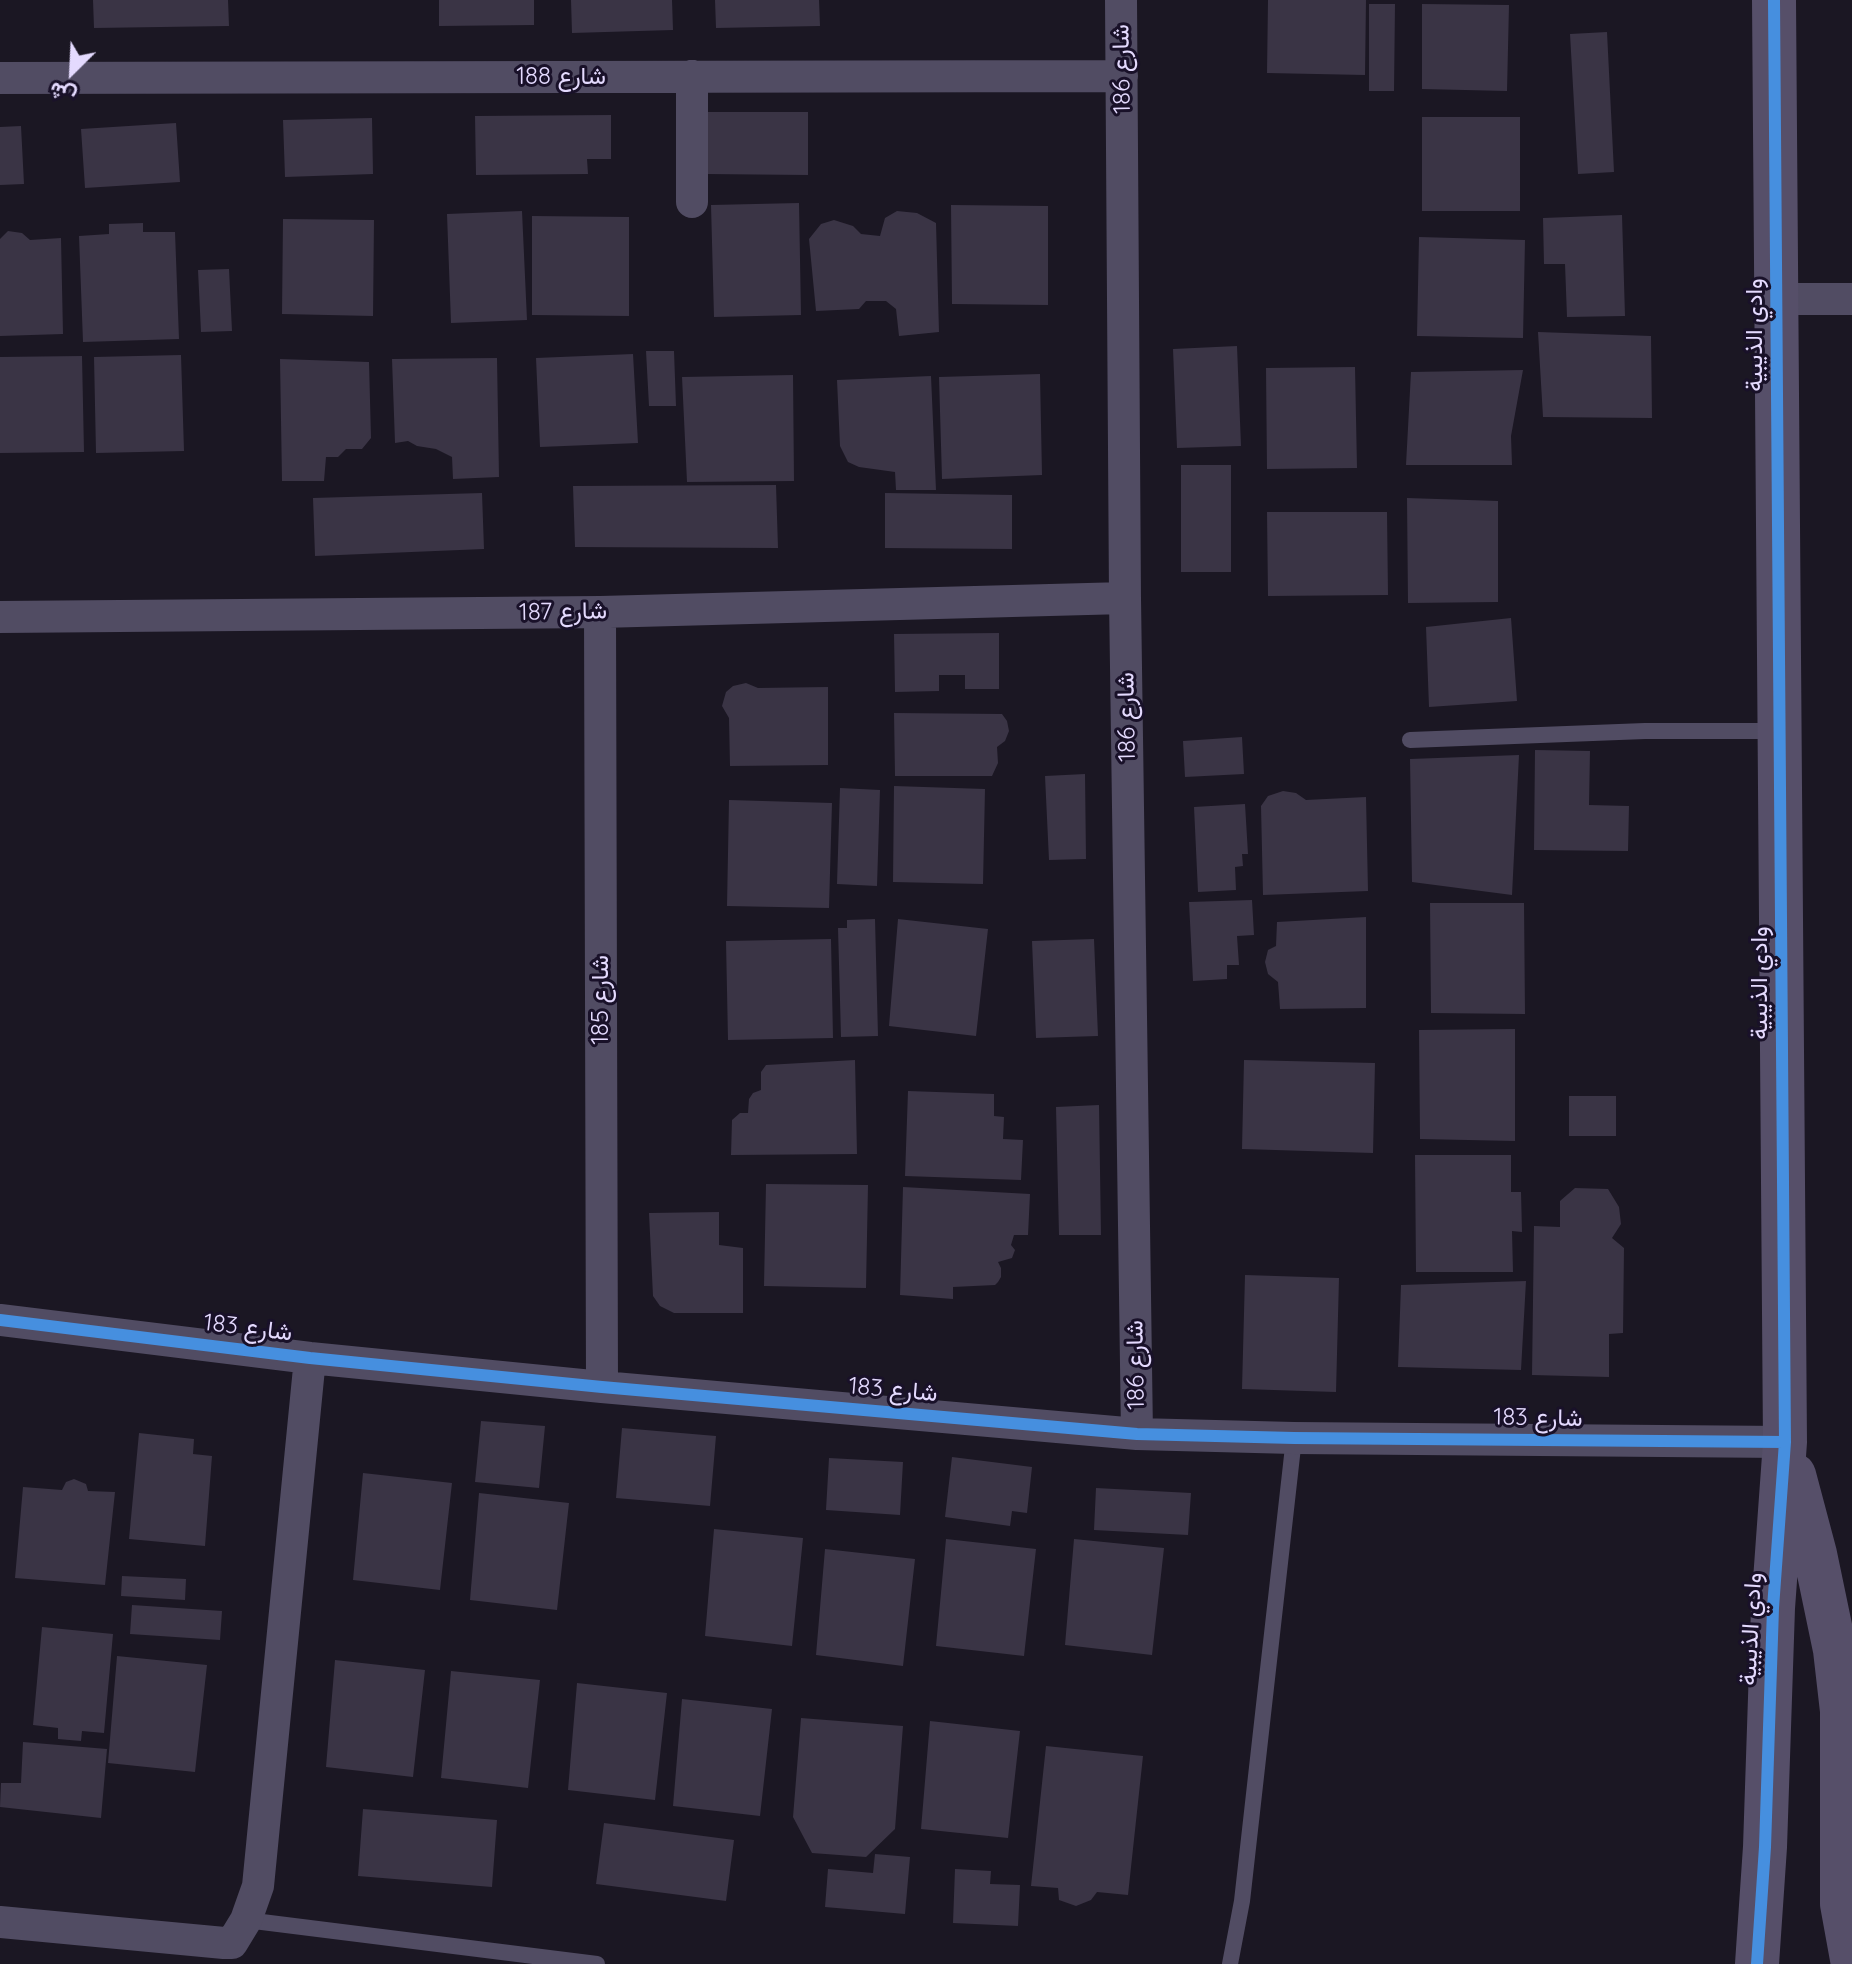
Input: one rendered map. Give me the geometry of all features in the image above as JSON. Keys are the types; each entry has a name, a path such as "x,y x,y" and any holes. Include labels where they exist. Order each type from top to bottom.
{"street":[{"name":"شارع 186","path":"1121,0 1125,598 1137,1434"},
{"name":"وادي الذيبية","path":"1757,1964 1765,1847 1773,1608 1785,1442 1774,0"},
{"path":"692,76 692,202"},
{"name":"شارع 188","path":"0,78 1122,76"},
{"path":"1776,299 1852,299"},
{"name":"شارع 187","path":"0,617 600,612 1125,598"},
{"name":"شارع 185","path":"600,612 602,1387"},
{"name":"شارع 183","path":"0,1320 310,1358 1137,1434 1785,1442"},
{"name":"شارع 183","path":"239,1942 258,1886 310,1358"},
{"name":"وادي الذيبية","path":"1785,1442 1815,1554 1835,1650 1842,1711 1842,1904 1852,1959"},
{"path":"0,1922 239,1942"}],"lane":[{"path":"1410,740 1645,731 1780,731"},
{"path":"1230,1964 1242,1901 1294,1438"},
{"path":"239,1942 597,1964"}],"building":[{"path":"93,0 228,0 229,26 94,28"},
{"path":"439,0 534,0 534,25 439,26"},
{"path":"571,0 672,0 673,30 572,33"},
{"path":"715,0 819,0 820,26 716,28"},
{"path":"1268,0 1366,0 1365,75 1267,73"},
{"path":"1369,4 1395,4 1394,91 1369,91"},
{"path":"1422,4 1509,5 1507,91 1422,89"},
{"path":"1607,32 1614,172 1578,174 1570,34"},
{"path":"705,112 808,112 808,175 705,174"},
{"path":"611,115 611,159 587,159 588,174 476,175 475,116"},
{"path":"1422,117 1520,117 1520,211 1422,211"},
{"path":"372,118 373,174 285,177 283,120"},
{"path":"176,123 180,182 85,188 81,129"},
{"path":"21,126 24,184 0,185 0,127"},
{"path":"799,203 801,315 714,317 711,205"},
{"path":"951,205 1048,206 1048,305 952,304"},
{"path":"522,211 527,320 451,323 447,214"},
{"path":"897,211 917,213 936,223 939,332 899,336 896,309 886,301 866,301 859,309 816,311 809,239 821,224 834,220 853,226 861,234 880,236 885,218"},
{"path":"1622,215 1625,316 1567,317 1565,264 1544,264 1543,218"},
{"path":"532,216 629,217 629,316 532,315"},
{"path":"283,219 374,220 373,316 282,314"},
{"path":"143,223 143,232 175,232 179,339 83,342 79,236 109,234 109,224"},
{"path":"8,231 22,233 30,240 61,238 63,334 0,336 0,239"},
{"path":"1419,237 1525,240 1523,338 1417,336"},
{"path":"229,269 232,331 201,332 198,270"},
{"path":"1538,332 1651,336 1652,418 1543,417"},
{"path":"1237,346 1241,446 1177,448 1173,349"},
{"path":"646,351 674,351 676,406 649,406"},
{"path":"633,354 638,443 540,447 536,358"},
{"path":"181,355 184,451 96,453 94,357"},
{"path":"82,356 84,452 0,453 0,357"},
{"path":"497,358 499,477 453,479 452,457 408,441 395,443 392,359"},
{"path":"280,359 369,362 371,438 362,449 346,449 338,457 326,457 324,481 282,481"},
{"path":"1355,367 1357,468 1267,469 1266,368"},
{"path":"1523,370 1511,436 1512,465 1406,465 1411,372"},
{"path":"1040,374 1042,475 942,479 939,377"},
{"path":"793,375 794,481 687,482 682,377"},
{"path":"931,376 936,490 896,490 895,472 859,467 848,462 840,446 837,380"},
{"path":"1181,465 1231,465 1231,572 1181,572"},
{"path":"776,485 778,548 575,547 573,486"},
{"path":"482,493 484,549 315,556 313,498"},
{"path":"885,493 1012,495 1012,549 885,548"},
{"path":"1407,498 1498,501 1498,602 1408,603"},
{"path":"1267,512 1387,512 1388,595 1268,596"},
{"path":"1511,618 1517,701 1429,707 1426,627"},
{"path":"999,633 999,689 965,689 965,675 939,675 939,691 895,692 894,634"},
{"path":"746,683 758,688 828,687 828,765 730,766 729,718 722,706 726,692 733,686"},
{"path":"894,713 1002,714 1009,731 1005,741 997,747 998,763 992,776 895,776"},
{"path":"1242,737 1244,774 1185,777 1183,741"},
{"path":"1535,750 1590,751 1589,805 1629,806 1628,851 1534,850"},
{"path":"1519,755 1512,895 1412,882 1410,759"},
{"path":"1085,774 1086,859 1049,860 1045,776"},
{"path":"894,786 985,789 983,884 893,882"},
{"path":"840,788 880,790 877,886 837,884"},
{"path":"1283,791 1296,793 1306,800 1366,797 1368,891 1263,895 1261,806 1268,796"},
{"path":"729,800 832,803 829,908 727,906"},
{"path":"1245,804 1248,854 1242,854 1243,866 1235,867 1236,890 1198,892 1194,807"},
{"path":"1252,900 1254,935 1237,936 1239,965 1227,965 1227,979 1193,981 1189,902"},
{"path":"1430,903 1524,903 1525,1014 1431,1013"},
{"path":"1366,917 1366,1008 1280,1009 1278,982 1268,974 1265,962 1268,950 1276,946 1277,922"},
{"path":"875,919 878,1036 841,1037 838,928 847,928 847,920"},
{"path":"898,919 988,929 976,1036 889,1026"},
{"path":"831,939 833,1038 728,1040 726,941"},
{"path":"1094,939 1098,1036 1036,1038 1032,941"},
{"path":"1515,1029 1515,1141 1420,1139 1419,1030"},
{"path":"855,1060 857,1154 731,1155 732,1120 740,1113 748,1113 749,1099 761,1090 761,1072 766,1065"},
{"path":"1244,1060 1375,1063 1373,1153 1242,1149"},
{"path":"908,1091 994,1094 994,1116 1004,1117 1003,1139 1023,1140 1021,1180 905,1176"},
{"path":"1569,1096 1616,1096 1616,1136 1569,1136"},
{"path":"1099,1105 1101,1235 1059,1235 1056,1107"},
{"path":"1415,1155 1511,1155 1511,1192 1521,1192 1522,1232 1512,1231 1513,1272 1416,1272"},
{"path":"766,1184 868,1185 866,1288 764,1286"},
{"path":"903,1187 1030,1194 1028,1235 1014,1235 1012,1258 998,1262 1001,1277 995,1285 953,1287 953,1299 900,1295"},
{"path":"1575,1188 1608,1189 1619,1207 1621,1224 1612,1238 1624,1248 1623,1333 1609,1334 1609,1377 1532,1375 1534,1226 1560,1227 1560,1201"},
{"path":"719,1212 719,1245 743,1248 743,1313 674,1313 660,1306 653,1296 649,1213"},
{"path":"1245,1275 1339,1278 1336,1392 1242,1389"},
{"path":"1526,1281 1521,1370 1398,1367 1401,1285"},
{"path":"481,1421 545,1426 539,1488 475,1482"},
{"path":"622,1428 716,1436 710,1506 616,1498"},
{"path":"139,1433 194,1439 193,1454 212,1456 205,1546 129,1539"},
{"path":"952,1457 1032,1467 1027,1513 1012,1511 1010,1526 945,1517"},
{"path":"829,1458 903,1462 900,1515 826,1510"},
{"path":"363,1473 452,1483 440,1590 353,1580"},
{"path":"74,1479 86,1484 88,1491 115,1492 105,1585 15,1578 23,1487 62,1490 66,1482"},
{"path":"1096,1488 1191,1493 1188,1535 1094,1530"},
{"path":"479,1493 569,1503 557,1610 470,1600"},
{"path":"714,1529 803,1538 792,1646 705,1636"},
{"path":"946,1539 1036,1549 1024,1656 936,1646"},
{"path":"1074,1539 1164,1548 1152,1655 1065,1645"},
{"path":"825,1549 915,1559 903,1666 816,1655"},
{"path":"122,1576 186,1579 185,1600 121,1596"},
{"path":"132,1605 222,1611 220,1640 130,1634"},
{"path":"42,1627 113,1634 104,1733 82,1731 81,1741 58,1739 58,1728 33,1725"},
{"path":"117,1656 207,1665 195,1772 108,1763"},
{"path":"335,1660 425,1670 413,1777 326,1767"},
{"path":"451,1671 540,1680 528,1788 441,1778"},
{"path":"577,1683 667,1693 655,1800 568,1790"},
{"path":"682,1699 772,1709 760,1816 673,1806"},
{"path":"801,1718 903,1726 895,1829 866,1857 812,1853 793,1817"},
{"path":"930,1721 1020,1731 1008,1838 921,1829"},
{"path":"23,1742 107,1749 101,1818 0,1807 1,1783 21,1783"},
{"path":"1046,1746 1143,1756 1128,1895 1097,1892 1091,1900 1076,1906 1059,1900 1058,1888 1031,1886"},
{"path":"363,1809 497,1820 492,1887 358,1876"},
{"path":"604,1823 734,1840 726,1901 596,1884"},
{"path":"875,1854 910,1857 905,1914 825,1907 828,1869 873,1873"},
{"path":"955,1869 991,1871 990,1884 1020,1885 1018,1926 953,1923"}],"cycle path":[{"path":"1757,1964 1765,1847 1773,1608 1785,1442 1774,0"},
{"path":"0,1320 310,1358 1137,1434 1785,1442"}]}
